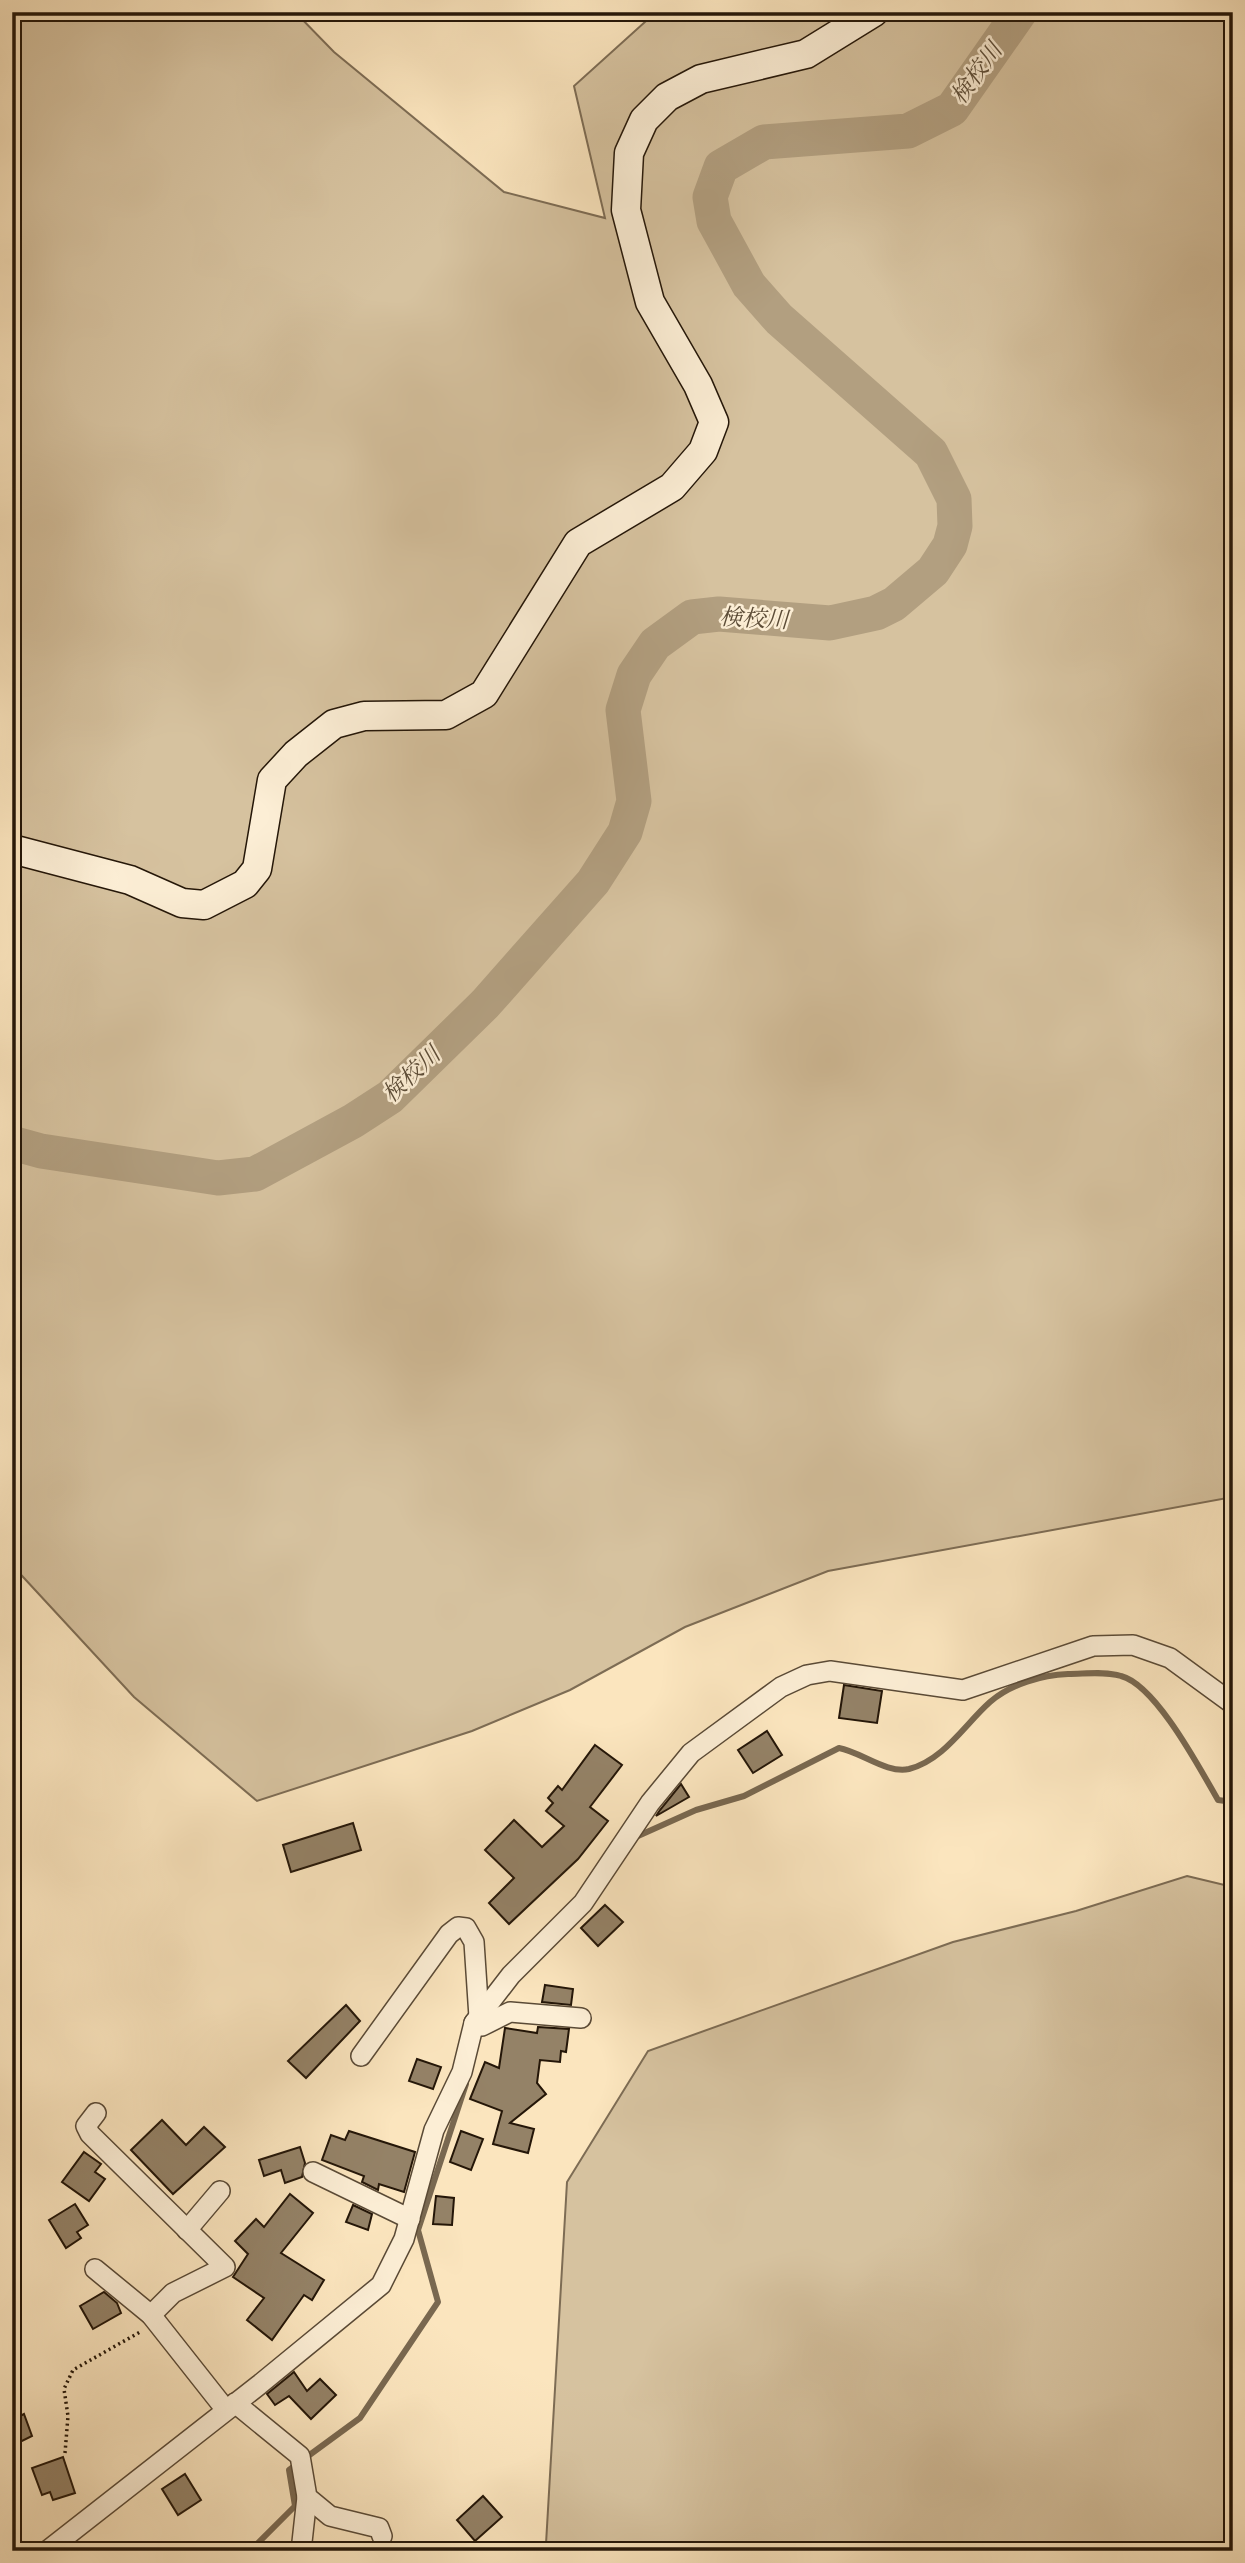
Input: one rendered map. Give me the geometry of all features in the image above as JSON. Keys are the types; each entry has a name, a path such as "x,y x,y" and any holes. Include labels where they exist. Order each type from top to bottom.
{"street":[{"path":"12,849 130,880 181,903 204,905 245,884 257,869 272,780 296,754 334,724 364,716 446,715 484,694 578,543 672,487 704,451 714,422 698,385 650,302 626,210 629,153 644,120 667,97 701,79 806,54 874,12"},
{"path":"47,2551 381,2285 404,2239 434,2130 462,2072 478,2022 511,1975 583,1903 650,1803 691,1753 781,1686 807,1675 830,1671 962,1690 1093,1646 1133,1645 1170,1658 1233,1704"},
{"path":"360,2056 449,1934 458,1927 466,1927 474,1942 478,2022"},
{"path":"478,2022 510,2012 581,2018"},
{"path":"96,2113 86,2126 90,2134 225,2267 173,2293 151,2315"},
{"path":"313,2172 410,2219"},
{"path":"187,2230 220,2191"},
{"path":"95,2270 151,2315 230,2407 302,2463 307,2497 301,2551"},
{"path":"307,2497 330,2516 370,2523 379,2528 382,2536"}],"path":[{"path":"65,2453 68,2416 64,2389 73,2370 151,2325 151,2315"}],"shaded area":[{"path":"12,12 295,12 334,52 504,192 605,218 574,86 656,12 1233,12 1233,1497 828,1571 685,1627 570,1690 472,1731 257,1801 134,1697 12,1565"},
{"path":"1187,1876 1233,1887 1233,2551 539,2551 546,2544 567,2182 648,2051 953,1942 1076,1911"}],"building":[{"path":"844,1685 882,1691 877,1723 839,1718"},
{"path":"767,1731 782,1755 753,1773 738,1750"},
{"path":"595,1745 622,1765 590,1807 608,1821 578,1859 509,1924 489,1903 514,1878 485,1850 514,1820 542,1847 564,1826 546,1811 553,1803 548,1798 558,1786 562,1790"},
{"path":"681,1784 689,1797 656,1816 660,1810"},
{"path":"353,1823 361,1850 291,1872 283,1845"},
{"path":"605,1905 623,1922 598,1946 581,1928"},
{"path":"545,1985 573,1989 571,2005 542,2002"},
{"path":"346,2005 360,2021 306,2078 288,2061"},
{"path":"538,2027 569,2029 566,2052 561,2051 560,2062 540,2060 537,2083 546,2094 510,2123 534,2129 528,2153 493,2144 502,2111 470,2099 485,2062 499,2068 505,2028 537,2033"},
{"path":"417,2059 441,2067 433,2089 409,2081"},
{"path":"162,2120 186,2145 204,2127 225,2147 173,2194 131,2150"},
{"path":"349,2131 415,2152 404,2192 379,2184 378,2190 362,2182 364,2176 322,2160 331,2135 345,2140"},
{"path":"461,2131 483,2139 471,2170 450,2162"},
{"path":"300,2147 305,2163 302,2177 285,2183 281,2170 264,2176 259,2160"},
{"path":"84,2152 101,2164 95,2172 105,2179 89,2201 62,2182"},
{"path":"290,2194 313,2213 281,2253 324,2280 312,2300 304,2295 272,2340 247,2320 264,2298 233,2277 248,2254 235,2241 256,2219 264,2227"},
{"path":"436,2196 454,2198 452,2225 433,2224"},
{"path":"75,2204 88,2225 77,2232 81,2238 66,2248 49,2220"},
{"path":"353,2205 372,2214 368,2230 346,2222"},
{"path":"104,2292 117,2303 121,2313 93,2329 80,2306"},
{"path":"294,2372 307,2391 320,2379 336,2395 311,2419 289,2396 275,2405 267,2394"},
{"path":"24,2414 32,2436 12,2446 12,2420"},
{"path":"63,2457 75,2493 53,2500 50,2492 42,2495 32,2468"},
{"path":"185,2474 201,2500 178,2515 162,2489"},
{"path":"483,2496 502,2517 475,2541 457,2520"}],"waterway":[{"name":"検校川","path":"12,1143 41,1151 218,1178 255,1174 353,1121 390,1097 485,1004 593,882 625,832 634,801 623,710 634,675 655,644 692,617 719,614 830,623 876,613 894,604 933,571 950,545 955,526 954,499 931,453 779,319 749,285 714,221 710,197 721,167 764,142 908,131 952,109 1020,12"},
{"path":"638,1836 696,1810 744,1796 839,1748 883,1766 909,1769 933,1758 943,1750 990,1702 1007,1690 1048,1676 1068,1674 1108,1674 1121,1676 1134,1683 1148,1695 1176,1730 1218,1800 1233,1802"},
{"path":"250,2551 295,2506 289,2470 360,2418 438,2302 418,2230 466,2084"}]}
